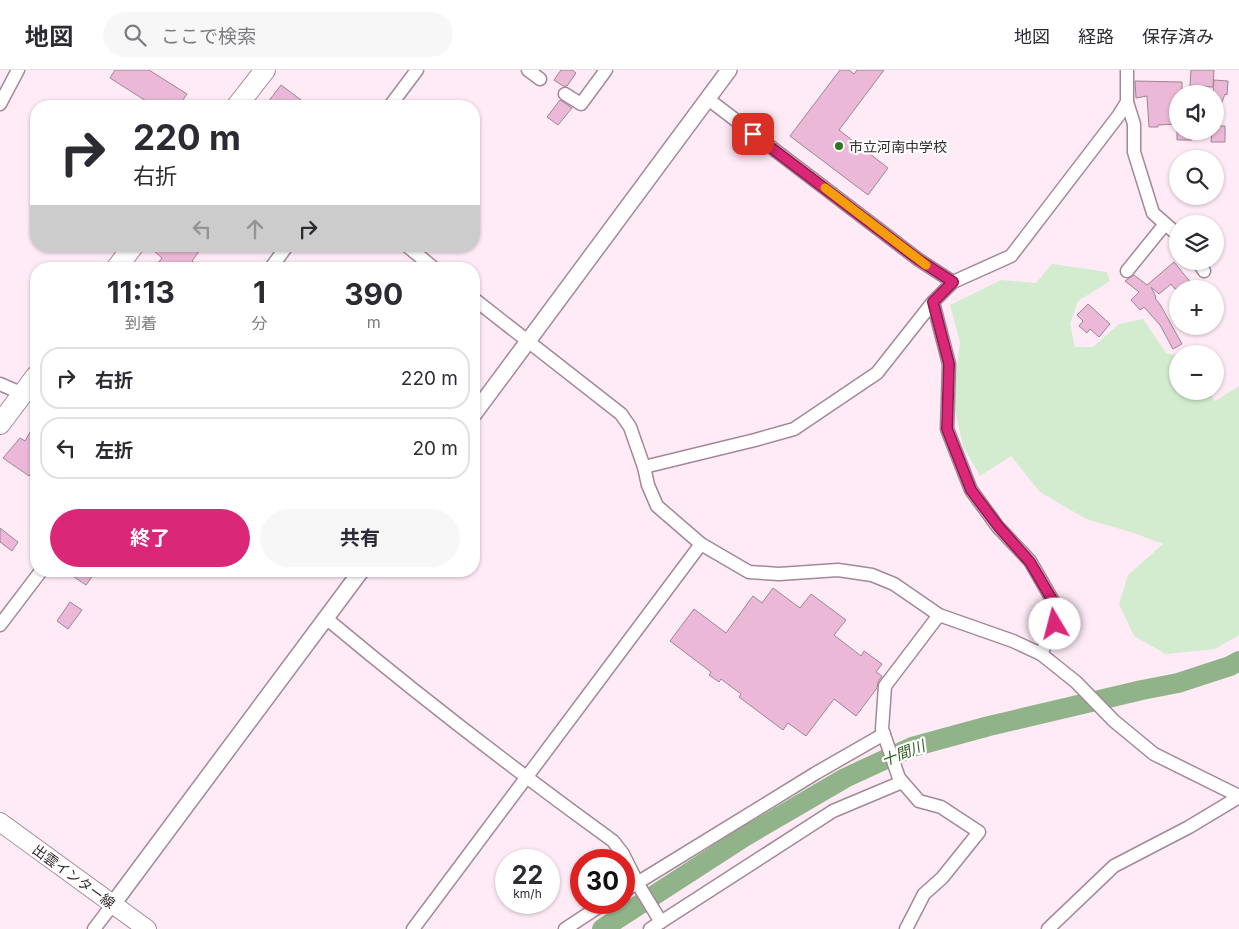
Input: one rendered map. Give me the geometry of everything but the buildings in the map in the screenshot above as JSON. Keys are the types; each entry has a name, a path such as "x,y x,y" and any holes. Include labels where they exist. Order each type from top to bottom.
{"highway":[{"path":"242,100 265,70"},
{"path":"0,424 30,385"}],"main road":[{"name":"出雲インター線","path":"0,822 148,929"}],"street":[{"path":"0,104 18,70"},
{"path":"394,100 416,70"},
{"path":"528,70 540,79"},
{"path":"565,94 581,104 606,70"},
{"path":"480,406 526,341 729,70"},
{"path":"644,467 794,429 877,373 933,302 953,282 1011,256 1119,115 1127,102 1127,70"},
{"path":"708,99 919,260 953,282"},
{"path":"1127,102 1134,124 1134,152 1153,213 1169,227"},
{"path":"1127,272 1165,224"},
{"path":"414,252 426,262"},
{"path":"933,302 949,364 947,429 971,490 998,526 1030,562 1057,608 1055,624 1041,654"},
{"path":"480,304 621,414 630,427 644,467 648,485 657,506 700,544 749,572 779,574 838,570 872,575 894,584 939,615 1013,641 1041,654 1076,682 1114,721 1154,754 1239,797"},
{"path":"0,384 24,394"},
{"path":"413,929 700,544"},
{"path":"0,626 37,577"},
{"path":"94,929 357,577"},
{"path":"906,929 924,894 942,878 979,832 941,807 919,801 901,780 882,729 885,686 939,615"},
{"path":"327,618 381,664 527,778 613,841 623,854 638,885 659,919"},
{"path":"635,886 816,773 884,736"},
{"path":"650,929 659,919 833,810 901,780"},
{"path":"1048,929 1114,866 1189,827 1239,797"},
{"path":"565,929 588,914"}],"green space":[{"path":"1052,264 1107,272 1110,281 1078,301 1070,324 1075,347 1093,347 1119,324 1143,319 1166,353 1169,354 1169,400 1224,400 1224,395 1239,386 1239,635 1215,649 1166,654 1134,636 1119,604 1128,575 1163,544 1134,533 1086,519 1040,492 1011,456 980,476 963,446 953,401 960,342 950,305 1001,280 1036,283"}],"waterway":[{"name":"十間川","path":"602,929 744,837 845,778 912,747 989,726 1178,683 1230,666 1239,661"}],"slow traffic":[{"path":"825,188 926,265"}],"place":[{"name":"市立河南中学校","path":"839,146"}],"route":[{"path":"753,134 919,260 953,282 933,302 949,364 947,429 971,490 998,526 1030,562 1057,608 1055,624"}]}
